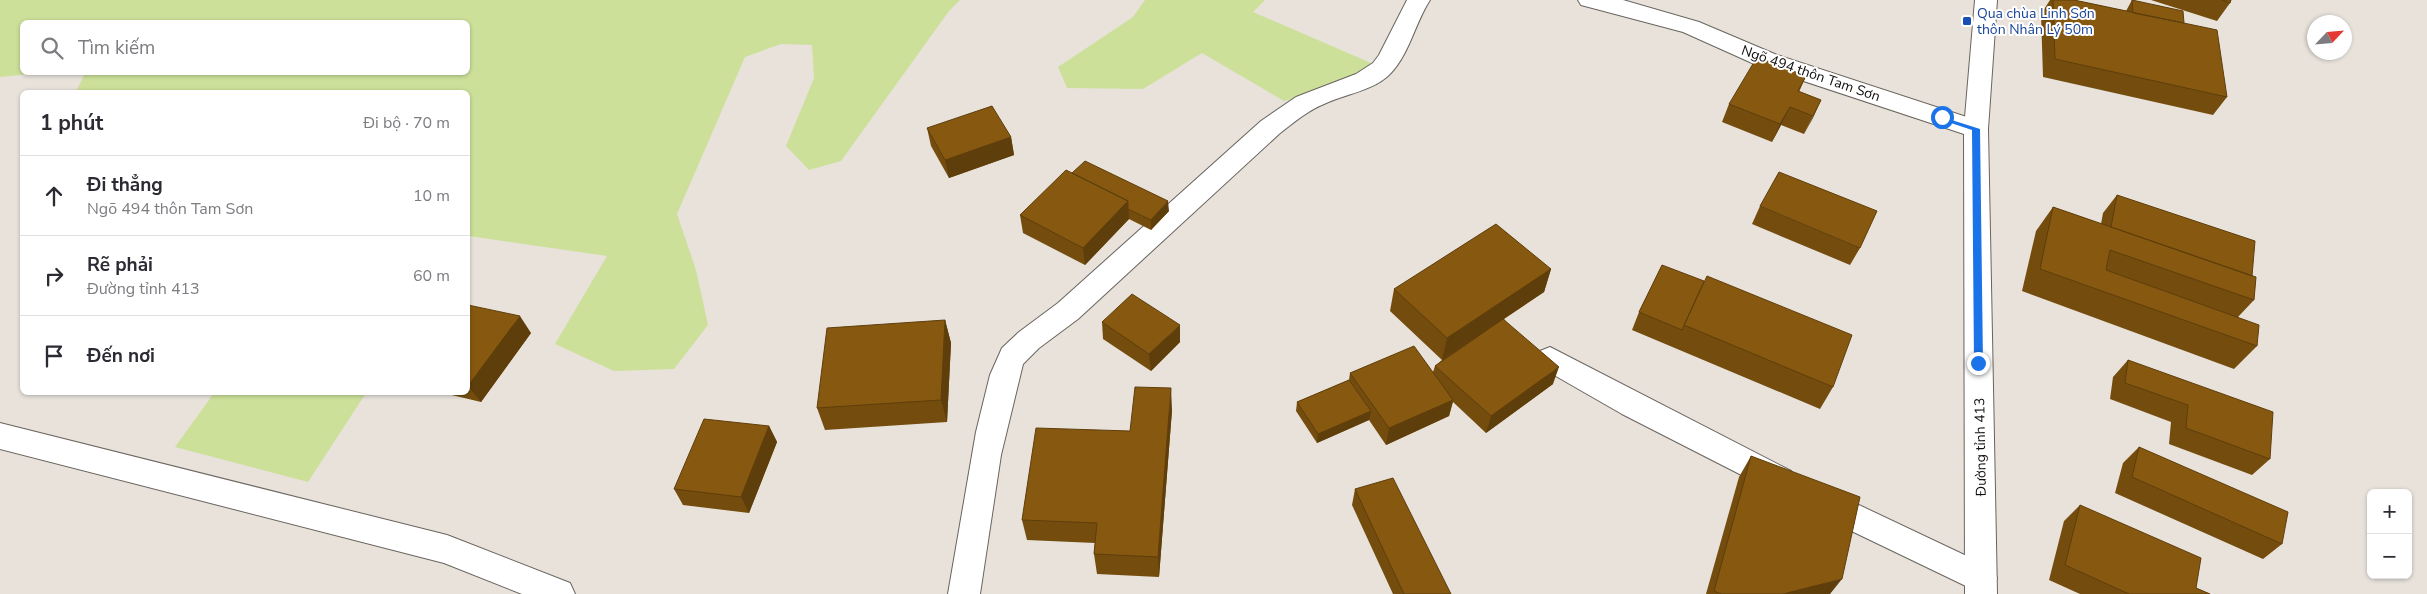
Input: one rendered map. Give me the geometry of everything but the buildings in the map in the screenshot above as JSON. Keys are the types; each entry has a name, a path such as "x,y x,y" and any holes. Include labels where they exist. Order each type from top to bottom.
{"street":[{"path":"964,594 991,429 1001,385 1012,354 1066,312 1176,214 1215,176 1274,125 1305,102 1328,91 1369,78 1380,70 1389,61 1410,10 1419,0"},
{"name":"Ngõ 494 thôn Tam Sơn","path":"1589,0 1615,5 1692,27 1769,61 1976,129"},
{"name":"Đường tỉnh 413","path":"1981,586 1976,129 1986,0"},
{"path":"1550,359 1632,405 1860,520 1981,586"},
{"path":"0,436 447,549 559,594"}],"green space":[{"path":"0,0 960,0 949,11 841,161 809,170 786,146 814,78 812,45 781,44 745,57 677,214 696,270 708,325 674,369 614,371 555,344 607,256 470,236 470,90 77,90 84,75 470,75 470,20 20,20 20,75 0,77"},
{"path":"1145,0 1265,0 1253,12 1371,63 1362,82 1284,101 1202,53 1143,89 1067,88 1058,67 1133,17"},
{"path":"213,395 365,395 308,482 175,447"}],"place":[{"name":"Qua chùa Linh Sơn thôn Nhân Lý 50m","path":"1967,21"}],"route":[{"path":"1942,117 1976,129 1978,363"}]}
